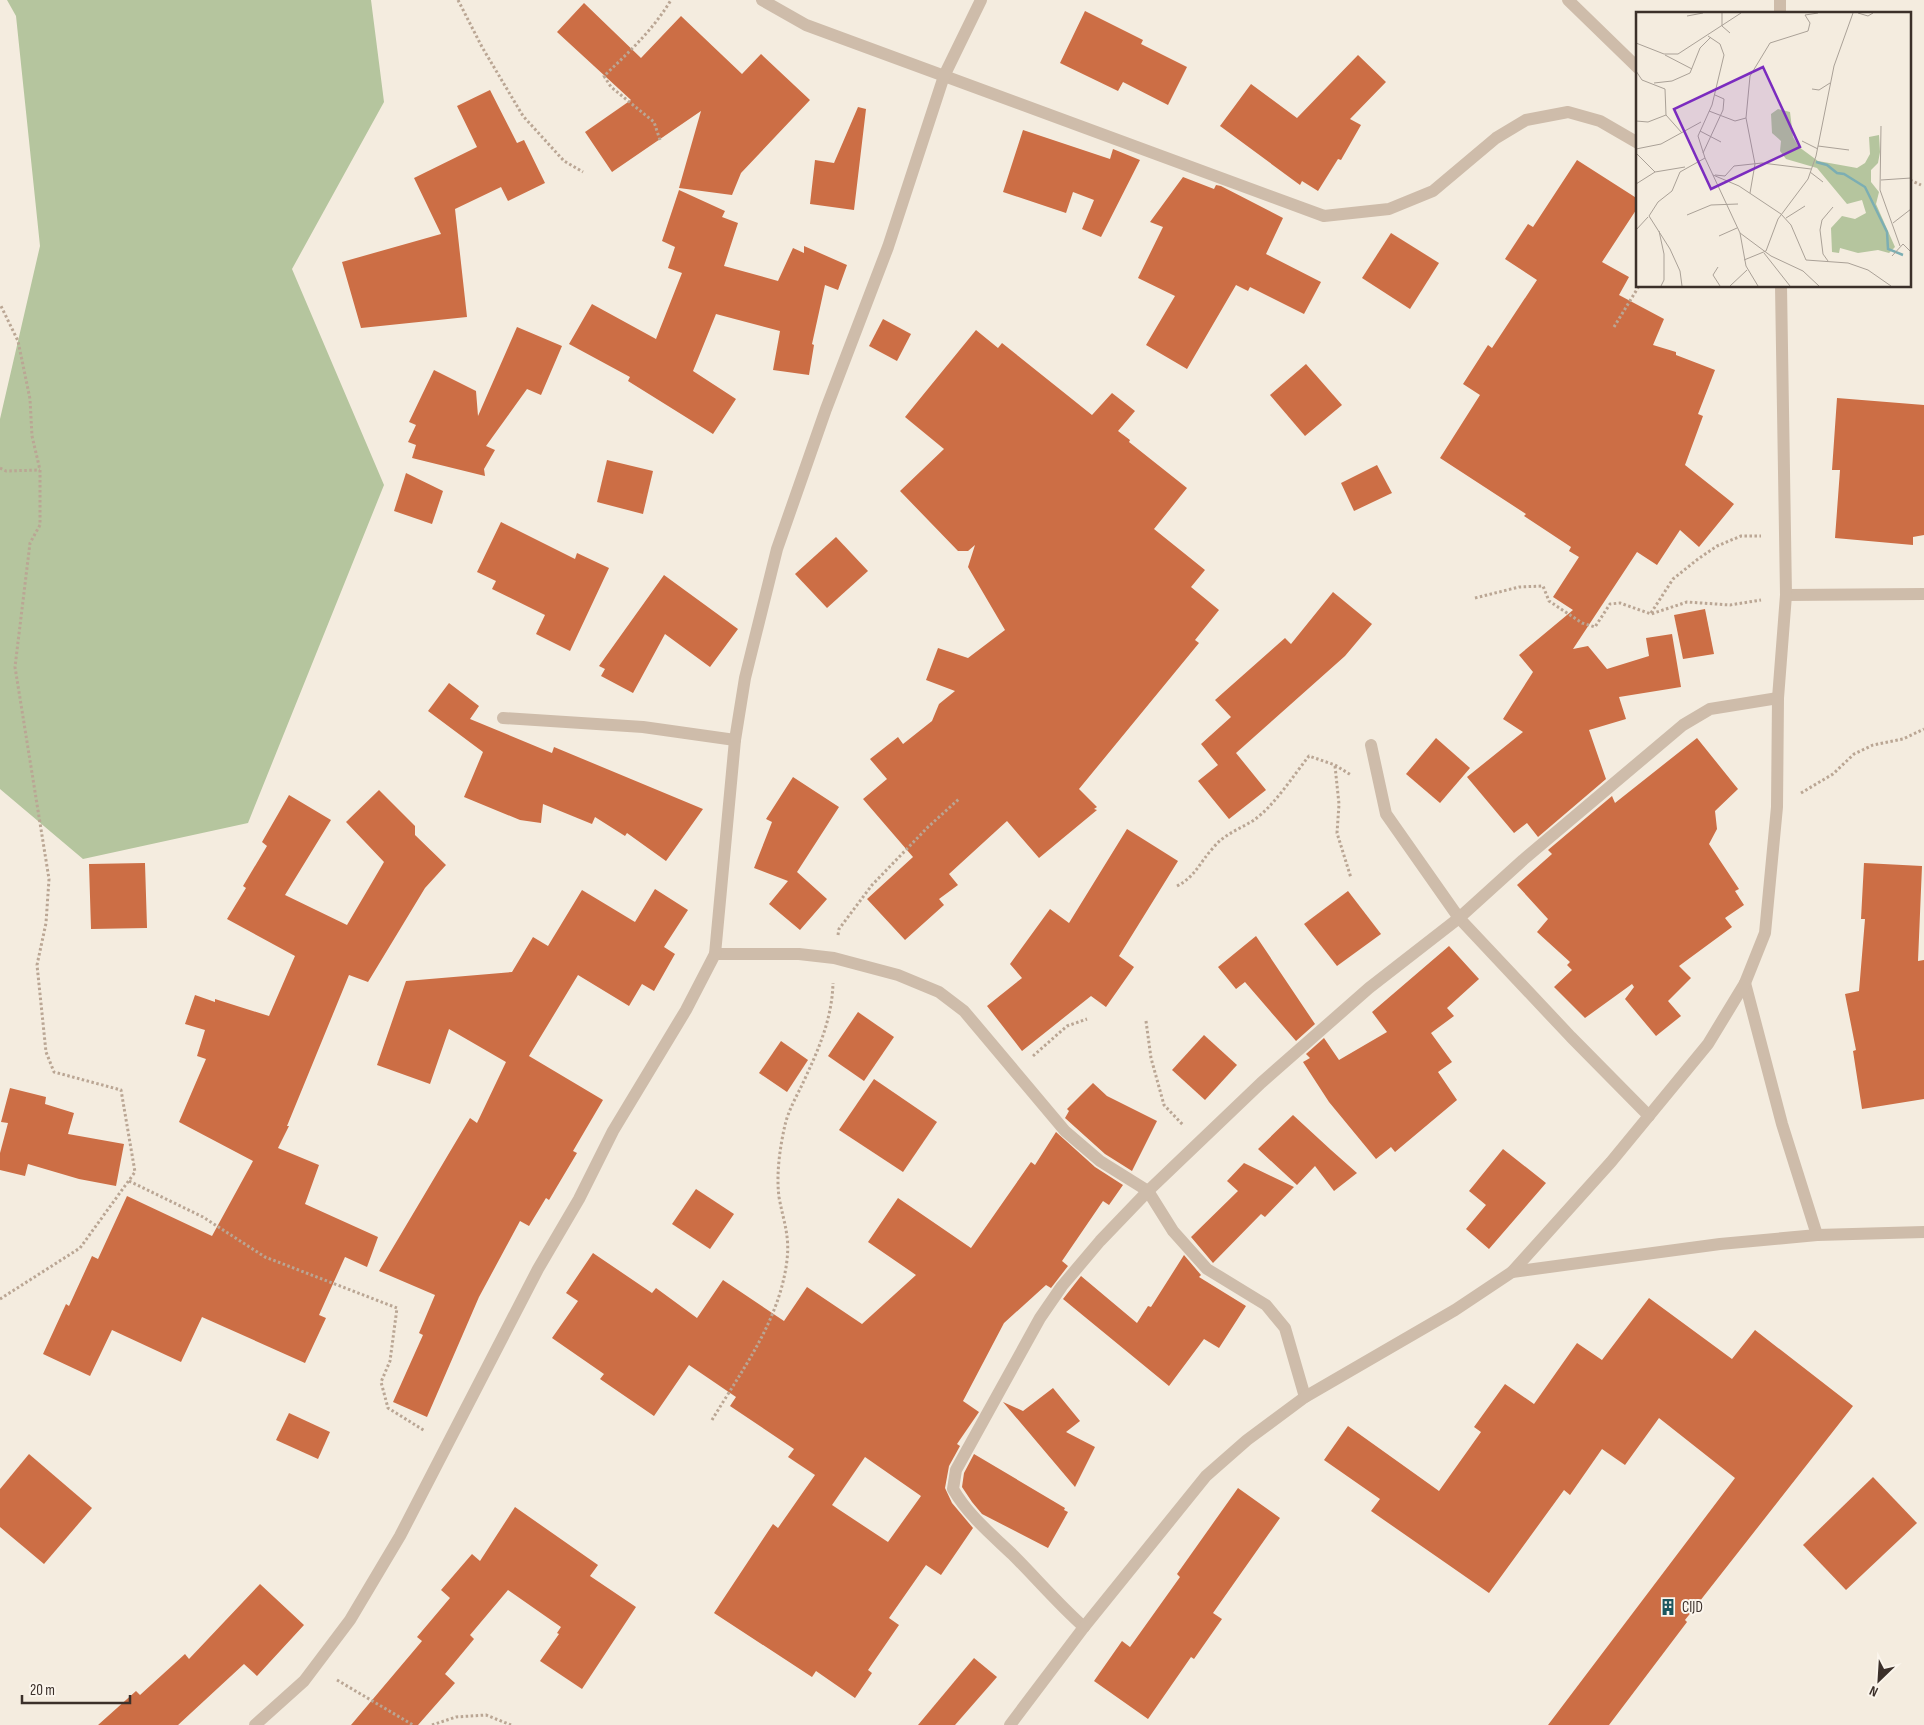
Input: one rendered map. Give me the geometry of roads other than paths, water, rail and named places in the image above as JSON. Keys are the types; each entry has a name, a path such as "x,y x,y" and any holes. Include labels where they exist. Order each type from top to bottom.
{"street":[{"path":"762,0 806,25 1324,216 1389,209 1433,191 1496,138 1526,120 1568,112 1600,121 1636,142"},
{"path":"255,1725 304,1681 360,1604 400,1536 613,1131 660,1056 715,954 735,740 745,678 777,549 826,409 888,247 944,76 980,0"},
{"path":"1568,0 1636,66"},
{"path":"1010,1725 1084,1627 1206,1476 1247,1440 1305,1396 1455,1310 1512,1272 1649,1116 1708,1044 1745,983 1765,933 1777,807 1778,698 1786,595 1781,288"},
{"path":"1786,595 1924,594"},
{"path":"1084,1627 1061,1607 1013,1555 963,1506 953,1489 956,1470 1040,1318 1062,1286 1148,1191 1261,1083 1369,988 1459,918 1523,860 1683,725 1710,708 1778,698"},
{"path":"503,718 643,727 735,740"},
{"path":"1371,745 1386,814 1459,918 1649,1116"},
{"path":"715,954 799,954 834,958 898,975 939,992 964,1011 1065,1131 1100,1161 1148,1191 1173,1231 1206,1269 1266,1306 1285,1328 1305,1396"},
{"path":"1745,983 1782,1124 1817,1235"},
{"path":"1512,1272 1720,1244 1817,1235 1924,1232"}],"place":[{"name":"CIJD","path":"1668,1607"}]}
